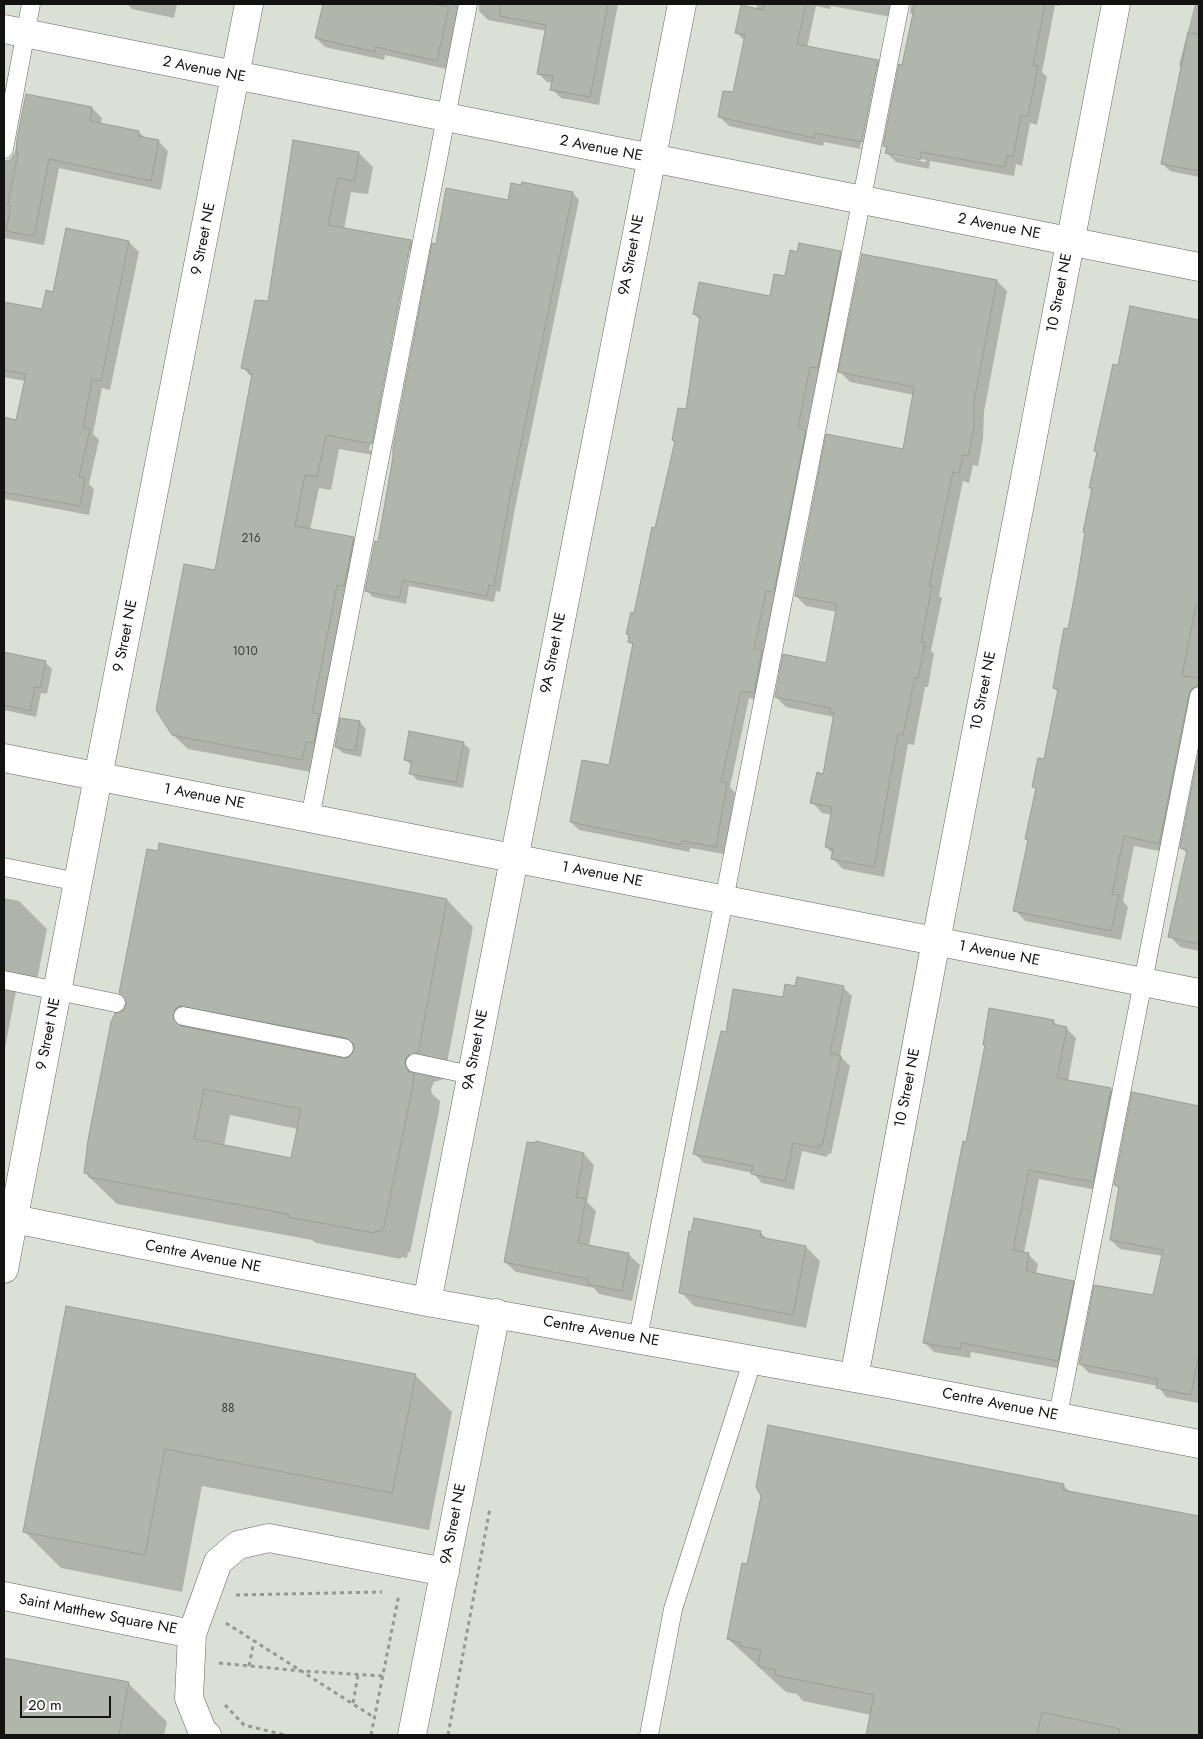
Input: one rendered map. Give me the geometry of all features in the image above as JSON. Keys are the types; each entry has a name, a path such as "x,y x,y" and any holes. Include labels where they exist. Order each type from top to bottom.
{"street":[{"name":"9 Street NE","path":"4,1269 9,1218 57,991 249,4"},
{"name":"9A Street NE","path":"427,1302 682,4"},
{"name":"10 Street NE","path":"854,1378 1116,4"},
{"name":"2 Avenue NE","path":"15,32 1199,267"},
{"name":"1 Avenue NE","path":"4,758 1199,993"},
{"name":"Centre Avenue NE","path":"9,1218 427,1302 638,1338 1058,1415 1199,1444"},
{"name":"9A Street NE","path":"412,1735 496,1313"},
{"name":"Saint Matthew Square NE","path":"207,1735 203,1733 189,1698 192,1634 218,1562 238,1546 269,1538 445,1572"},
{"name":"Saint Matthew Square NE","path":"4,1596 192,1634"}],"lane":[{"path":"4,150 15,32 31,4"},
{"path":"310,818 468,4"},
{"path":"638,1338 722,899 900,4"},
{"path":"1058,1415 1199,696"},
{"path":"4,867 78,882"},
{"path":"4,980 116,1003"},
{"path":"183,1016 344,1048"},
{"path":"415,1064 471,1075"},
{"path":"649,1735 673,1609 753,1359"}],"path":[{"path":"448,1735 490,1505"},
{"path":"235,1595 399,1592 371,1735"},
{"path":"218,1618 375,1718"},
{"path":"249,1666 254,1641"},
{"path":"213,1662 302,1671 383,1676"},
{"path":"353,1704 358,1674"},
{"path":"220,1700 244,1726 285,1735"}],"building":[{"path":"323,4 432,4 449,7 437,61 376,47 375,52 315,38"},
{"path":"501,4 608,4 590,97 550,90 553,76 537,74 546,25 500,16"},
{"path":"764,4 806,4 797,44 878,60 862,142 815,133 814,138 718,117 723,91 733,92 745,35 735,33 741,5 763,10"},
{"path":"915,4 1045,4 1033,65 1038,66 1028,116 1021,115 1013,157 1007,156 1005,167 921,152 920,160 885,153 887,147 883,146 899,64 902,65"},
{"path":"1188,33 1199,34 1199,171 1161,164"},
{"path":"26,94 92,107 90,121 139,131 138,136 159,140 151,181 49,159 34,236 6,231 11,206 8,205 18,153 16,153 17,139"},
{"path":"293,140 359,152 354,181 338,178 328,225 411,240 372,444 326,435 317,477 305,475 295,526 354,537 344,586 337,585 312,713 319,714 314,743 306,742 302,760 172,735 156,710 184,564 215,570 252,374 248,373 249,370 241,368 255,300 268,301"},
{"path":"522,182 573,192 509,501 494,586 489,585 487,596 403,580 399,598 365,591 375,541 378,542 393,448 432,243 436,244 446,188 508,200 511,183 521,185"},
{"path":"66,228 129,241 101,381 92,379 83,428 90,429 79,477 85,478 80,506 4,492 4,417 16,420 26,374 4,370 4,302 42,309 46,290 53,292"},
{"path":"799,243 841,251 818,368 810,367 798,428 806,430 774,592 766,591 754,649 762,650 754,693 741,691 721,782 727,783 716,847 682,841 681,845 570,822 582,760 609,765 633,643 628,642 629,635 626,634 631,612 634,613 652,527 655,528 675,441 672,440 678,408 686,409 700,316 693,314 699,282 770,296 774,274 785,276 790,250 797,252"},
{"path":"862,254 997,280 974,401 974,428 968,456 963,455 959,473 953,472 929,586 932,586 921,642 925,643 918,678 915,677 903,735 898,734 874,867 831,859 833,849 825,847 832,807 810,803 817,772 823,774 834,713 830,712 831,708 775,697 783,654 826,663 837,604 795,596 826,434 903,449 914,387 838,372"},
{"path":"1130,306 1199,320 1199,606 1196,605 1182,676 1199,678 1199,686 1191,689 1189,694 1159,844 1124,836 1112,894 1119,895 1111,931 1013,911 1028,840 1025,839 1036,788 1032,787 1038,758 1044,759 1058,689 1053,688 1064,628 1068,629 1077,582 1085,532 1083,532 1092,488 1089,488 1097,452 1094,451 1113,364 1118,365"},
{"path":"4,652 46,661 40,688 35,687 30,711 4,705"},
{"path":"340,718 360,721 355,751 335,747"},
{"path":"409,731 464,742 456,782 409,774 412,761 404,760"},
{"path":"1199,750 1199,944 1168,937 1187,850 1180,848"},
{"path":"159,843 447,899 418,1053 407,1056 405,1061 408,1071 414,1074 413,1084 384,1227 382,1227 381,1232 375,1231 374,1233 288,1217 288,1214 89,1177 89,1174 84,1173 88,1140 111,1022 115,1013 124,1010 126,1005 126,999 119,993 147,849 158,851","holes":["179,1006 346,1038 354,1044 354,1051 348,1058 342,1058 181,1026 173,1019 175,1009","204,1089 301,1109 291,1158 194,1139"]},
{"path":"797,977 844,986 830,1053 841,1056 822,1146 819,1145 819,1148 793,1143 785,1181 751,1174 753,1166 693,1154 721,1031 726,1032 733,989 783,997 785,984 795,986"},
{"path":"989,1008 1054,1020 1053,1024 1067,1027 1057,1078 1111,1088 1093,1182 1029,1170 1013,1250 1029,1253 1026,1271 1074,1281 1058,1361 962,1343 960,1349 923,1343 963,1141 966,1142 985,1045 983,1045"},
{"path":"1132,1092 1199,1106 1199,1353 1191,1395 1156,1388 1158,1379 1079,1364 1094,1285 1153,1295 1163,1250 1110,1240 1119,1186 1114,1185"},
{"path":"536,1141 584,1153 576,1197 586,1199 578,1243 629,1253 622,1291 587,1284 588,1279 504,1262 527,1142 536,1143"},
{"path":"694,1218 761,1231 760,1237 806,1246 793,1315 679,1293 689,1231 691,1232"},
{"path":"66,1306 416,1374 392,1493 165,1449 145,1555 23,1532"},
{"path":"768,1425 1064,1484 1063,1490 1199,1516 1199,1735 1119,1735 1120,1729 1042,1712 1037,1735 866,1735 874,1695 775,1675 776,1670 758,1666 761,1650 740,1646 741,1643 727,1639 742,1563 747,1564 761,1496 756,1487"},
{"path":"4,1658 129,1682 119,1735 4,1735"}]}
